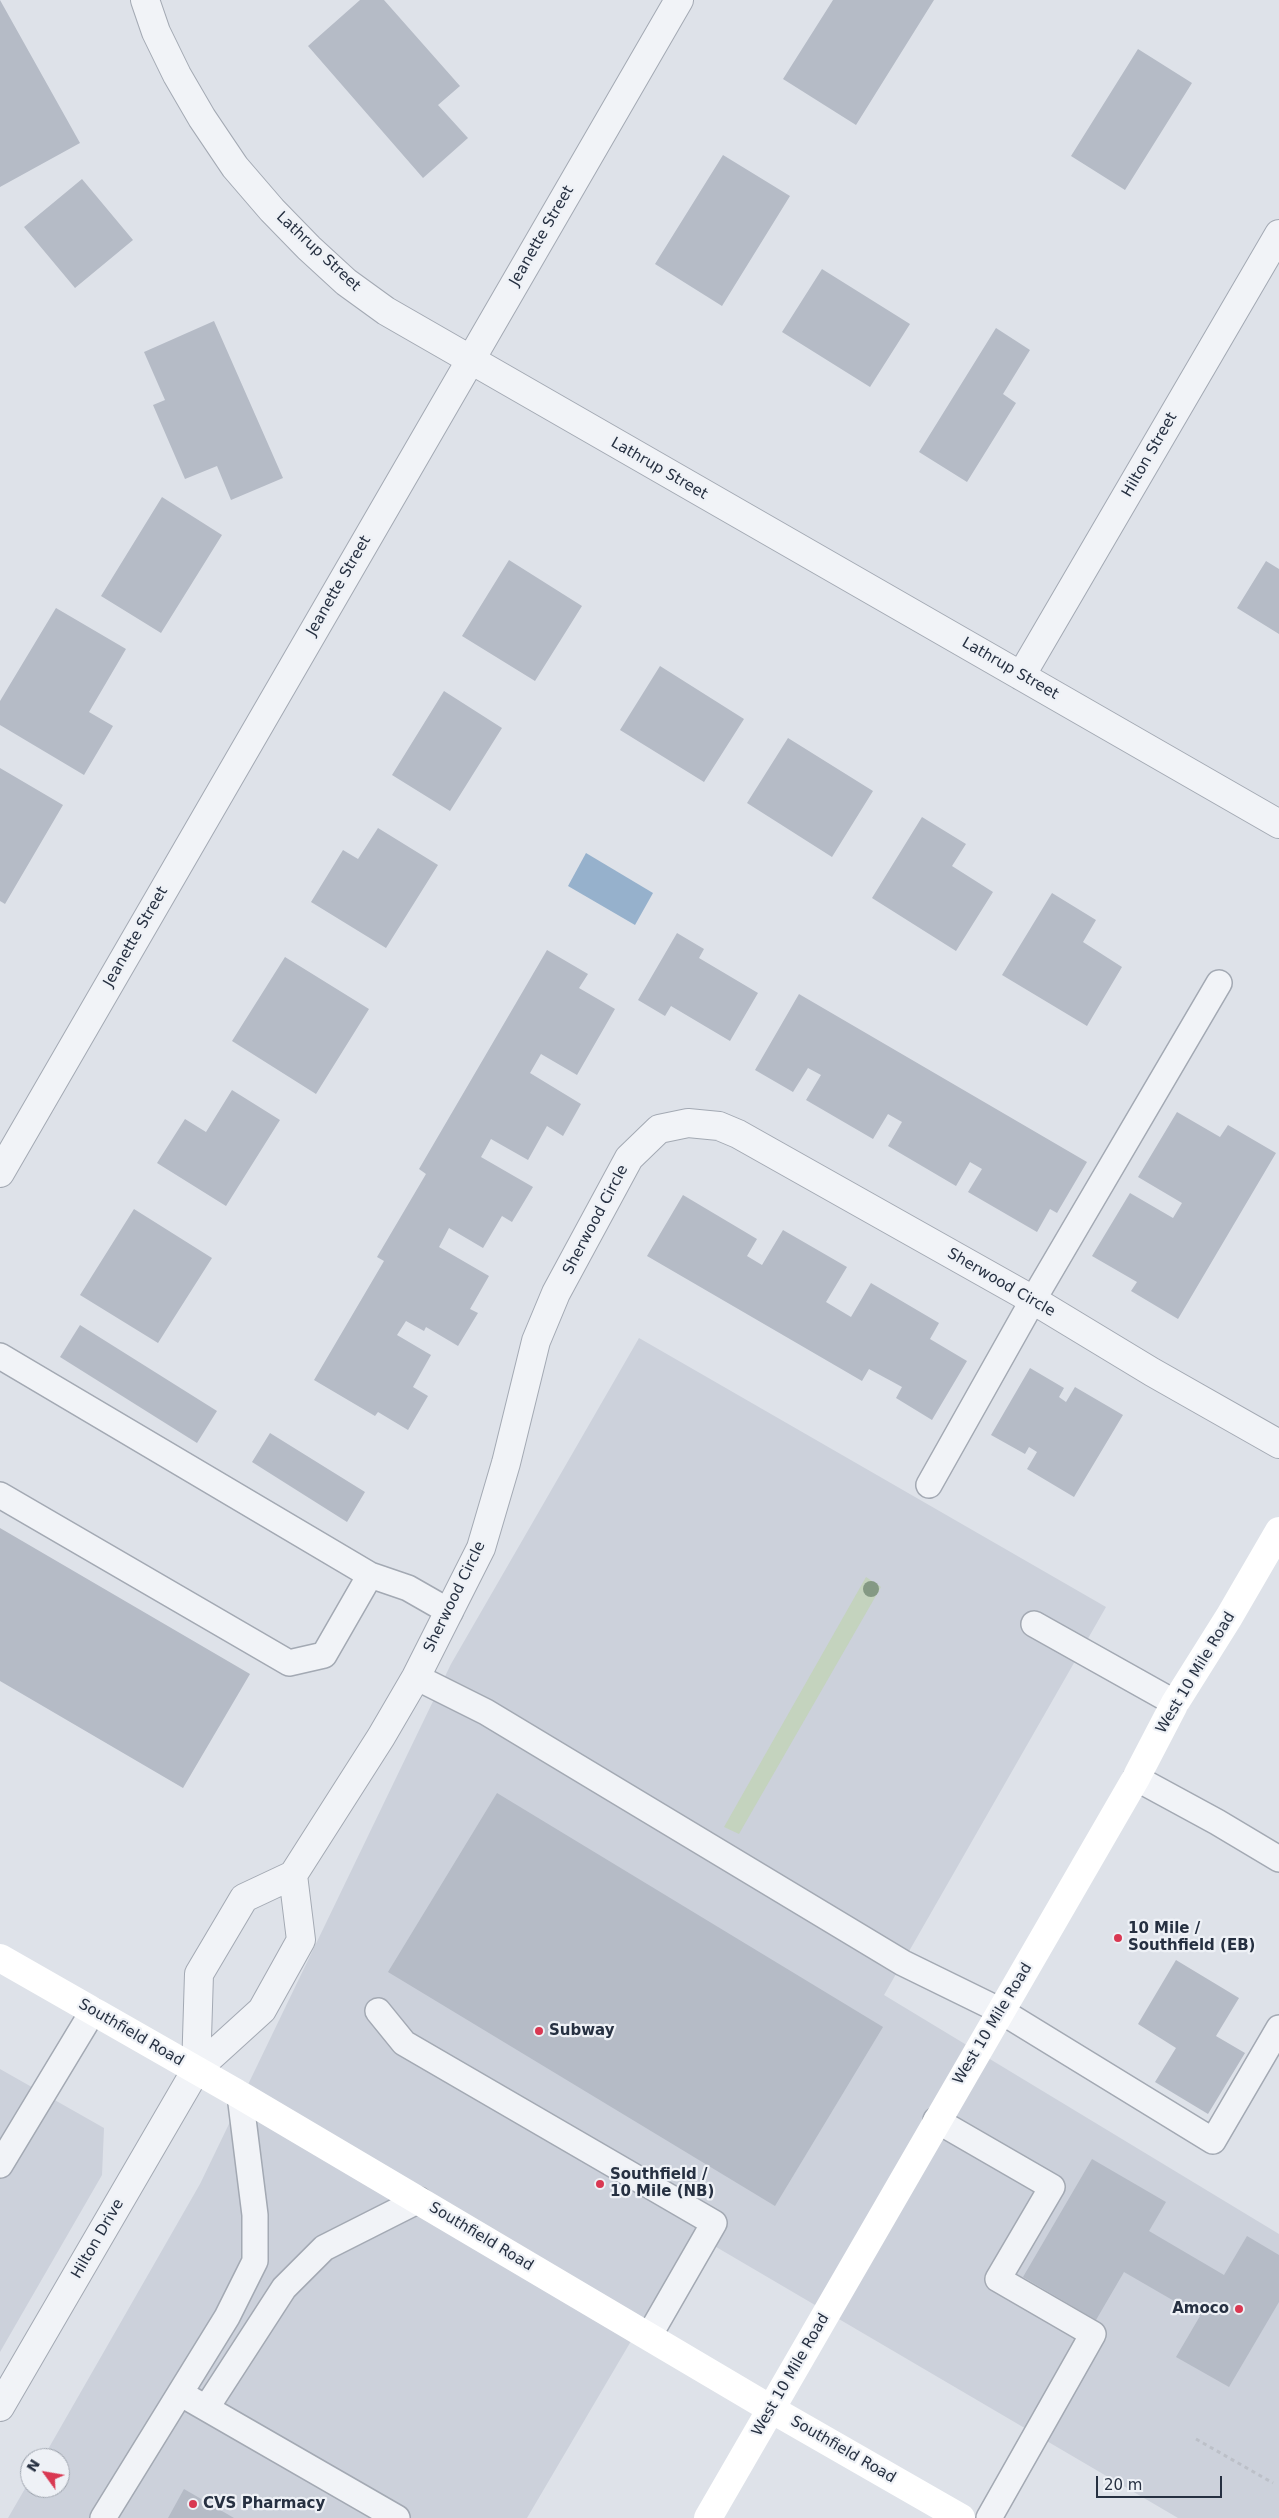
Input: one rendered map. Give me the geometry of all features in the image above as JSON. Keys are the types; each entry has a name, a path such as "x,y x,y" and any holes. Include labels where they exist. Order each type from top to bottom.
{"main road":[{"name":"West 10 Mile Road","path":"708,2518 936,2120 1002,2011 1136,1778 1175,1703 1229,1618 1279,1531"},
{"name":"Southfield Road","path":"0,1958 240,2095 771,2409 961,2518"}],"street":[{"name":"Lathrup Street","path":"145,0 156,32 177,75 202,118 236,167 272,210 346,282 386,311 469,361 1279,824"},
{"name":"Jeanette Street","path":"0,1173 679,0"},
{"name":"Hilton Street","path":"1021,676 1279,234"},
{"name":"Sherwood Circle","path":"293,1875 381,1737 416,1678 450,1612 481,1548 506,1463 536,1341 556,1293 629,1158 659,1129 688,1123 719,1126 738,1134 1033,1300 1160,1377 1279,1444"},
{"path":"293,1875 301,1940 262,2010 196,2070 199,1974 244,1898 293,1875"},
{"name":"Hilton Drive","path":"3,2395 196,2070"}],"lane":[{"path":"929,1485 1033,1300 1219,983"},
{"path":"0,1356 370,1575 408,1588 450,1612"},
{"path":"0,1495 289,1663 324,1655 370,1575"},
{"path":"1034,1624 1175,1703"},
{"path":"416,1678 486,1712 903,1963 1002,2011 1213,2141 1279,2028"},
{"path":"1136,1778 1279,1859"},
{"path":"0,2166 93,2011"},
{"path":"378,2011 404,2043 714,2222 649,2336"},
{"path":"103,2518 227,2317 255,2261 255,2215 240,2095"},
{"path":"936,2120 1052,2188 998,2279 1093,2334 989,2518"},
{"path":"207,2407 284,2288 324,2248 419,2200"},
{"path":"179,2393 207,2407 397,2518"}],"path":[{"path":"1196,2439 1273,2483"}],"shaded area":[{"path":"639,1338 1106,1607 884,1995 1279,2234 1279,2518 1178,2518 694,2234 527,2518 8,2518 20,2497 70,2498 70,2448 49,2448 200,2184 451,1664"},
{"path":"0,2069 104,2128 102,2175 0,2352"}],"green space":[{"path":"866,1577 881,1587 739,1834 724,1827"}],"water":[{"path":"586,853 653,893 635,925 568,886"}],"building":[{"path":"0,0 80,143 0,187"},
{"path":"360,0 384,0 460,86 438,105 468,138 423,178 308,46"},
{"path":"833,0 934,0 856,125 783,79"},
{"path":"1138,49 1192,83 1125,190 1071,156"},
{"path":"723,155 790,196 722,306 655,264"},
{"path":"82,179 133,240 75,288 24,227"},
{"path":"822,269 910,324 870,387 782,332"},
{"path":"214,321 283,478 231,500 217,466 185,479 153,405 165,400 144,352"},
{"path":"996,328 1030,350 1003,394 1016,403 967,482 919,452"},
{"path":"162,497 222,535 161,633 101,596"},
{"path":"509,560 582,606 535,681 462,636"},
{"path":"1266,561 1279,569 1279,634 1237,608"},
{"path":"56,608 126,649 89,712 113,726 84,775 0,725 0,701"},
{"path":"660,666 744,719 704,782 620,730"},
{"path":"444,691 502,728 450,811 392,775"},
{"path":"788,738 873,791 832,857 747,803"},
{"path":"0,768 63,805 5,904 0,901"},
{"path":"922,817 966,844 952,866 993,892 956,951 872,898"},
{"path":"378,828 438,865 386,948 311,902 343,850 358,859"},
{"path":"1052,893 1096,920 1083,942 1122,967 1087,1026 1002,975"},
{"path":"677,933 704,949 699,958 758,993 730,1041 671,1006 665,1016 638,1000"},
{"path":"547,950 588,974 579,988 615,1009 577,1075 541,1054 530,1073 581,1104 563,1136 547,1126 528,1160 491,1139 481,1157 533,1187 512,1222 502,1216 483,1248 449,1228 439,1247 489,1276 470,1309 478,1313 458,1346 426,1327 424,1331 406,1321 397,1335 431,1355 413,1387 428,1396 408,1430 378,1412 375,1416 314,1380 384,1261 377,1257 426,1174 419,1169"},
{"path":"285,957 369,1009 316,1094 232,1041"},
{"path":"799,994 1087,1162 1057,1213 1050,1209 1037,1232 968,1192 982,1169 970,1162 956,1186 888,1146 902,1122 888,1114 873,1139 806,1100 821,1075 808,1068 793,1092 755,1070"},
{"path":"232,1090 280,1120 226,1206 157,1163 185,1119 206,1132"},
{"path":"1177,1112 1220,1137 1228,1125 1276,1153 1178,1319 1131,1291 1137,1282 1092,1256 1130,1193 1173,1218 1182,1203 1138,1177"},
{"path":"683,1195 757,1239 747,1256 762,1265 783,1230 847,1267 826,1302 851,1317 871,1283 939,1323 930,1339 967,1361 932,1420 896,1398 902,1387 869,1369 862,1381 647,1256"},
{"path":"134,1209 212,1258 158,1343 80,1295"},
{"path":"80,1325 217,1411 197,1443 60,1357"},
{"path":"1030,1368 1064,1388 1059,1397 1066,1402 1075,1387 1123,1415 1074,1497 1027,1469 1037,1452 1029,1447 1025,1454 991,1435"},
{"path":"270,1433 365,1492 347,1522 252,1462"},
{"path":"0,1528 250,1674 183,1788 0,1681"},
{"path":"497,1793 883,2027 775,2206 388,1972"},
{"path":"1176,1960 1239,1998 1216,2036 1245,2053 1208,2114 1155,2082 1176,2048 1138,2024"},
{"name":"Amoco","path":"1092,2159 1166,2202 1149,2231 1224,2275 1247,2236 1279,2255 1279,2302 1229,2387 1176,2357 1200,2316 1124,2272 1096,2320 1023,2277"},
{"name":"CVS Pharmacy","path":"184,2489 234,2518 168,2518"}],"place":[{"name":"10 Mile / Southfield (EB)","path":"1118,1938"},
{"name":"Subway","path":"539,2031"},
{"name":"Southfield / 10 Mile (NB)","path":"600,2184"},
{"name":"Amoco","path":"1239,2309"},
{"name":"CVS Pharmacy","path":"193,2504"}]}
